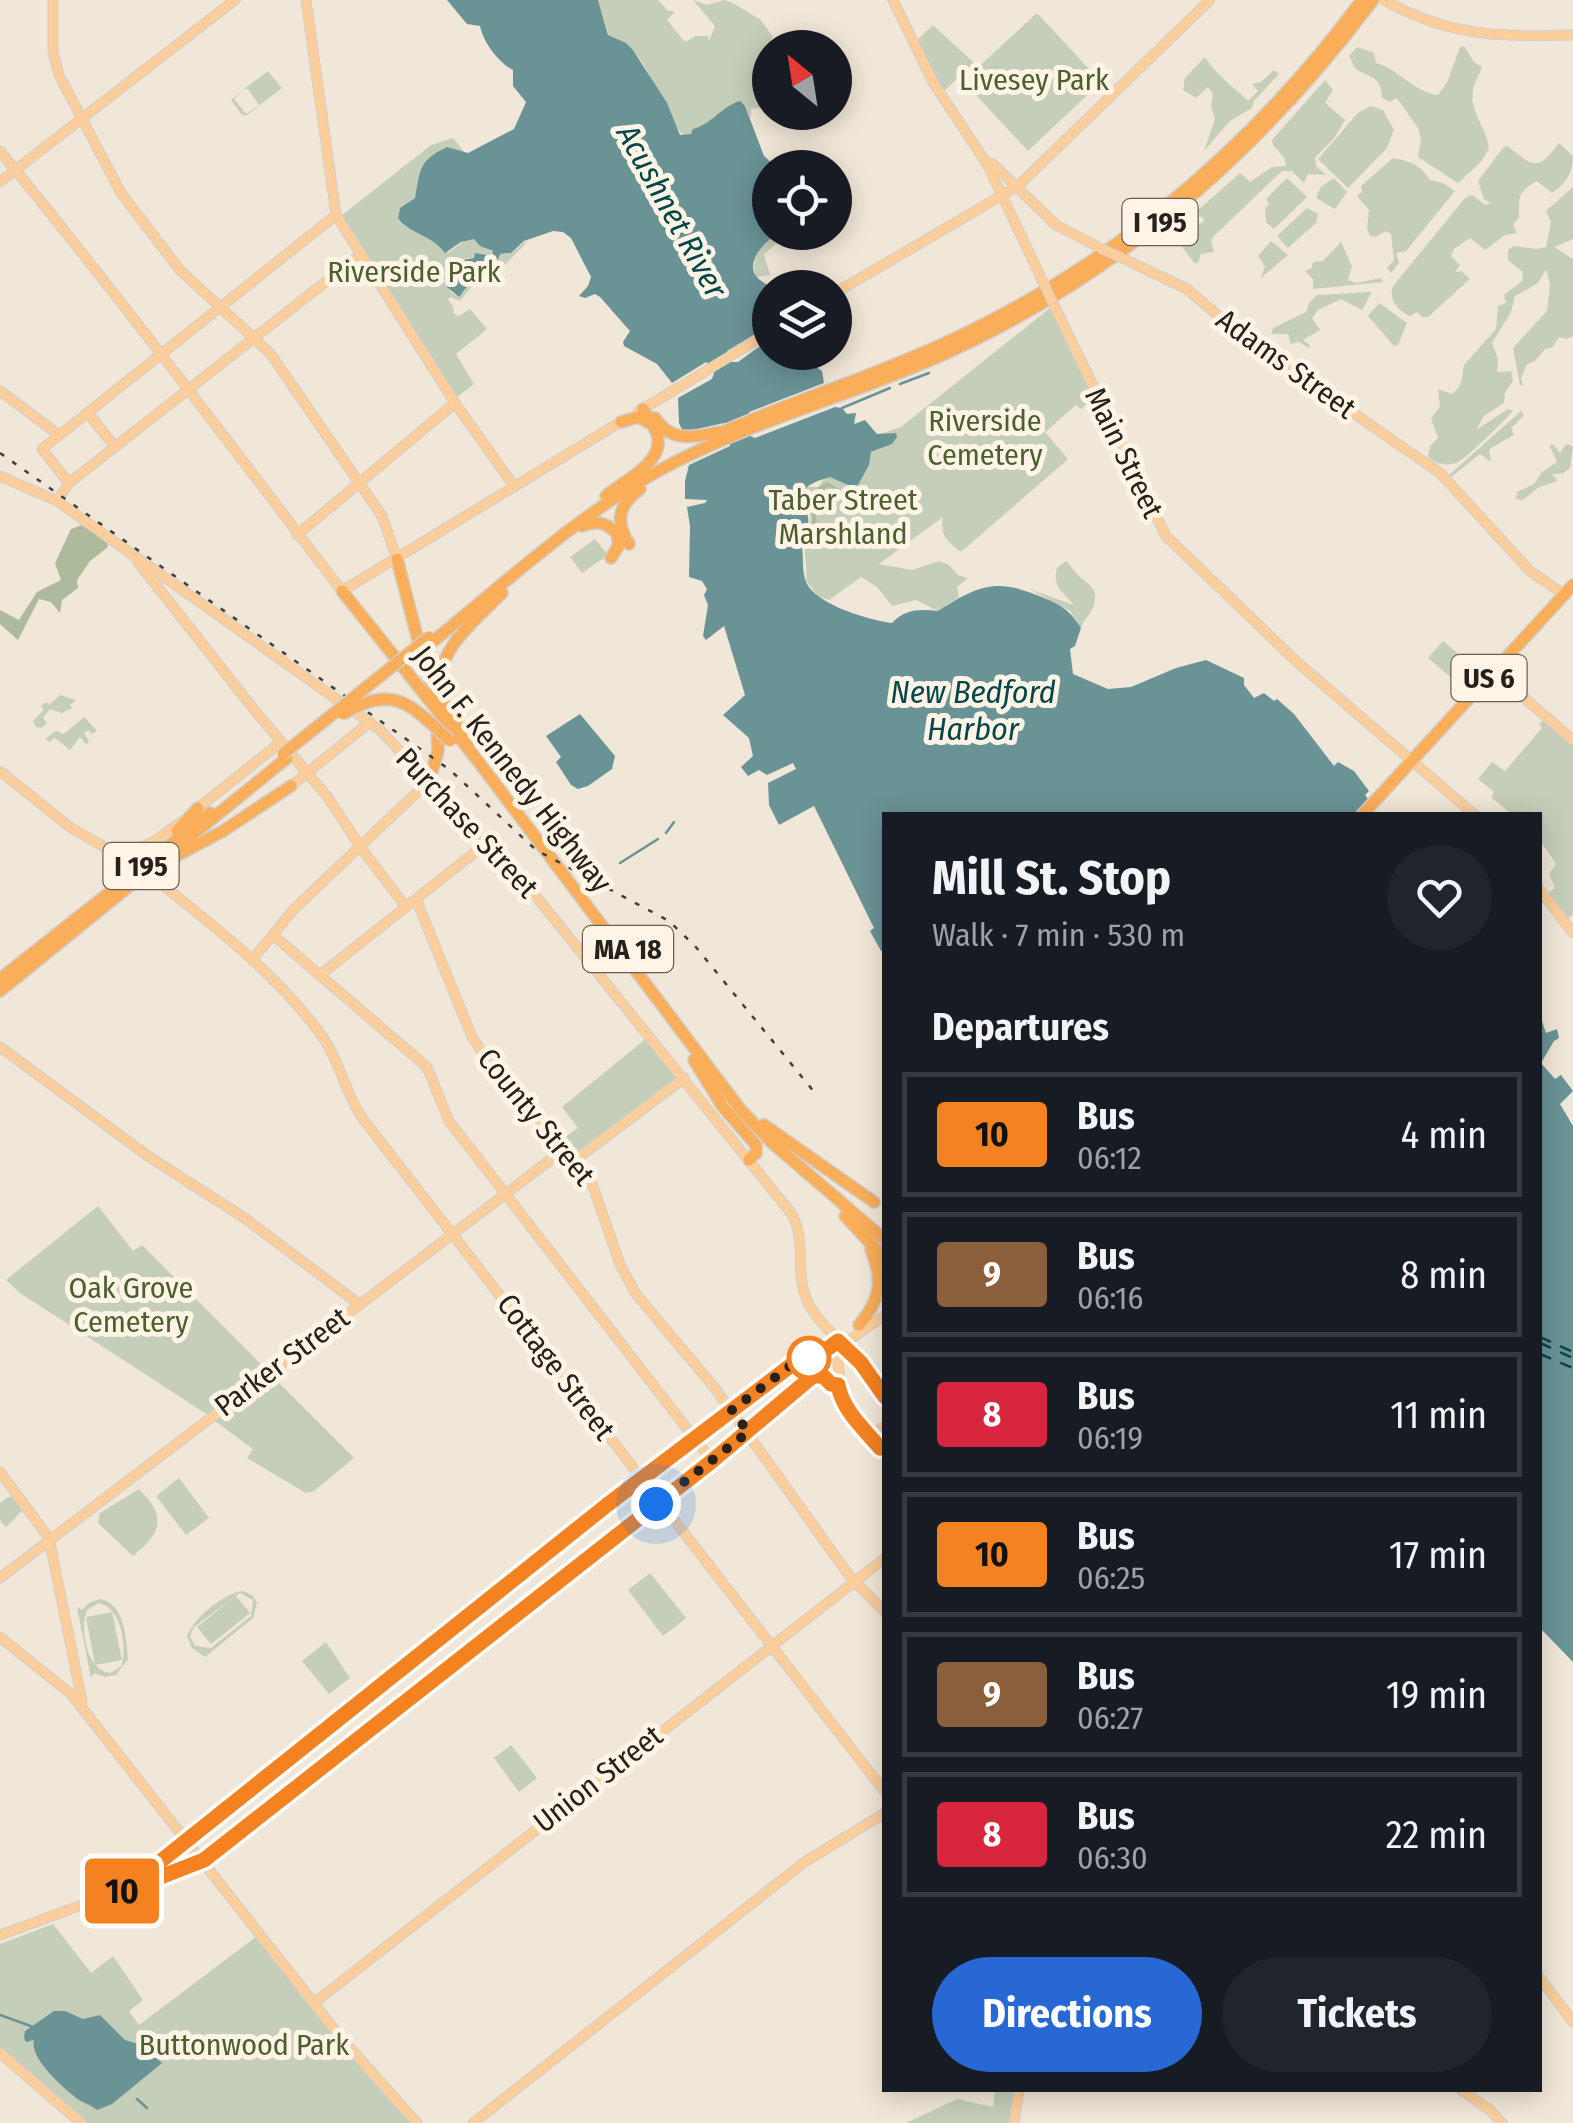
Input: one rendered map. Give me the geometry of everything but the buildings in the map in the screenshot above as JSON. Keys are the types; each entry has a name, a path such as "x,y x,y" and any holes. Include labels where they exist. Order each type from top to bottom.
{"highway":[{"name":"I 195","path":"887,372 1012,310 1141,227 1261,120 1362,0"},
{"name":"I 195","path":"0,979 284,751 509,579 591,508 656,466 726,435 953,350 1083,278 1149,231 1275,118 1372,0"},
{"path":"591,508 652,459 658,445 646,407"},
{"path":"646,407 662,428 674,435 726,435"},
{"path":"622,422 638,417 654,428"},
{"name":"I 195","path":"551,543 622,493 726,435"},
{"path":"551,543 594,522 605,524 629,544 619,518 630,496 704,448"},
{"path":"611,558 619,545 616,533"},
{"name":"John F. Kennedy Highway","path":"397,559 426,671 511,805 740,1109 798,1166 882,1237"},
{"path":"458,722 440,687 443,662 509,579"},
{"name":"US 6","path":"1365,812 1569,590"},
{"name":"John F. Kennedy Highway","path":"342,591 487,771 728,1084 764,1125 882,1229"},
{"name":"I 195","path":"284,751 336,719 430,640"},
{"path":"412,679 432,712 439,734 429,781"},
{"path":"336,719 364,702 389,698 411,706 487,771"},
{"path":"140,867 223,831 291,786"},
{"path":"140,867 198,808"},
{"name":"I 195","path":"0,991 140,867"},
{"path":"666,1013 716,1097 755,1144 756,1152 749,1160"},
{"path":"764,1125 874,1202"},
{"path":"798,1166 882,1256"},
{"path":"857,1330 874,1306 880,1281 873,1255 861,1234"}],"main road":[{"path":"54,0 54,56 64,91 132,209 178,268 270,353 358,482"},
{"path":"0,182 235,0"},
{"path":"306,0 336,214 455,403 514,486"},
{"name":"Main Street","path":"892,0 937,88 987,164 1164,534 1297,662 1472,812"},
{"path":"852,283 1018,186 1210,0"},
{"path":"1384,0 1428,21 1467,32 1508,37 1573,35"},
{"name":"MA 18","path":"0,151 162,354 342,591"},
{"name":"Adams Street","path":"987,164 996,166 1056,225 1187,289 1242,336 1440,473 1527,568 1569,590"},
{"path":"69,483 42,449 336,214"},
{"path":"57,501 69,483 360,254"},
{"path":"342,591 752,343"},
{"path":"0,392 59,436"},
{"path":"297,535 455,403"},
{"path":"88,413 114,447"},
{"path":"0,476 57,501 132,554 150,572 284,751 330,798 360,848 406,908"},
{"name":"MA 18","path":"358,482 382,516 397,559"},
{"name":"Purchase Street","path":"150,572 370,722 488,842 563,928 796,1223 804,1289 813,1310 838,1343"},
{"path":"1494,672 1573,740"},
{"path":"291,786 370,722"},
{"path":"140,867 160,838 284,751"},
{"name":"Cottage Street","path":"0,771 69,826 140,867 278,982 326,1043 358,1110 882,1788"},
{"path":"252,960 300,904 429,781"},
{"path":"320,975 488,842"},
{"path":"1542,893 1573,933"},
{"name":"County Street","path":"416,899 476,1043 498,1076 566,1148 594,1185 622,1269 636,1294 732,1410 854,1582 882,1609"},
{"path":"273,934 429,1069 446,1116 712,1461"},
{"path":"0,1047 160,1164 258,1226 360,1304"},
{"path":"576,1160 684,1078"},
{"name":"Parker Street","path":"0,1578 566,1148"},
{"path":"882,1309 857,1330 852,1347 882,1392"},
{"path":"122,1892 641,1478 798,1360 819,1355 882,1317"},
{"path":"838,1343 861,1363"},
{"path":"0,1938 204,1860 748,1432 813,1376 838,1343"},
{"path":"838,1343 838,1385 844,1403 882,1451"},
{"path":"813,1376 823,1376 838,1385"},
{"path":"870,1437 882,1428"},
{"path":"0,1472 50,1539 80,1704"},
{"name":"Union Street","path":"314,2003 882,1560"},
{"path":"0,1636 80,1704 314,2003 417,2123"},
{"path":"68,1691 77,1680"},
{"path":"472,2123 806,1861 882,1815"},
{"path":"1542,1976 1573,2011"},
{"path":"1542,1977 1573,2022"},
{"path":"0,2053 81,2123"},
{"path":"1014,2123 1020,2092"},
{"path":"1464,2092 1502,2123"}],"green space":[{"path":"598,0 658,0 675,12 667,20 685,42 696,36 708,36 709,41 715,26 693,0 707,5 724,0 733,3 761,20 768,30 752,30 751,119 745,106 728,110 687,138 674,123 638,57 629,46 609,36"},
{"name":"Livesey Park","path":"1037,13 1101,82 1028,151 963,81"},
{"path":"933,25 974,63 945,90 916,41"},
{"path":"1464,46 1482,67 1472,98 1489,148 1481,162 1458,183 1418,157 1418,128 1397,98 1390,102 1382,98 1377,81 1355,68 1349,56 1357,47 1374,53 1376,63 1421,90 1438,95 1447,83 1460,47"},
{"path":"1205,57 1248,101 1258,91 1252,84 1261,82 1274,70 1279,74 1252,108 1230,121 1204,151 1215,119 1211,107 1213,94 1208,87 1196,98 1183,90 1185,78"},
{"path":"268,71 282,88 247,115 242,115 231,100 242,91 234,99 246,114 259,105 244,89"},
{"path":"1325,80 1333,90 1325,103 1345,120 1315,158 1316,166 1326,175 1308,174 1304,183 1292,171 1282,171 1214,236 1214,252 1201,254 1198,263 1194,263 1181,245 1190,231 1204,221 1203,217 1195,216 1196,212 1240,173 1250,182 1272,167 1286,166 1272,140"},
{"path":"1371,106 1383,110 1394,130 1387,148 1348,188 1318,159 1358,113"},
{"name":"Riverside Park","path":"453,138 465,153 447,147 427,162 420,173 416,197 398,211 405,226 437,241 443,251 449,252 467,239 476,239 499,254 514,251 528,241 501,269 483,272 460,301 448,299 454,314 459,316 470,309 487,329 456,354 474,384 457,397 341,216 431,145","holes":["493,255 500,261 469,275 459,297 451,292 447,283 455,260"]},
{"path":"1559,143 1573,156 1570,173 1552,193 1537,181 1523,192 1519,218 1513,224 1517,233 1505,235 1485,250 1470,238 1454,249 1451,256 1460,265 1455,272 1461,271 1470,279 1428,317 1417,312 1410,316 1398,308 1393,300 1393,286 1465,198 1472,195 1485,205 1491,203 1484,199 1478,181 1503,148 1507,146 1529,162 1539,163"},
{"path":"1393,158 1414,165 1430,180 1455,191 1406,251 1396,253 1399,263 1391,273 1387,268 1394,260 1391,234 1386,231 1370,236 1369,210 1357,196 1362,192 1361,186"},
{"path":"1287,178 1307,197 1274,229 1266,222 1266,199"},
{"path":"1334,178 1347,192 1335,209 1316,198 1321,187"},
{"path":"1573,187 1573,239 1554,247 1573,259 1573,336 1559,337 1553,347 1527,364 1521,378 1523,386 1520,385 1513,348 1547,311 1550,284 1546,269 1538,283 1515,296 1511,312 1492,343 1498,359 1497,372 1511,371 1513,381 1504,403 1484,416 1476,430 1508,409 1513,411 1458,462 1434,461 1428,457 1430,446 1438,438 1431,418 1440,407 1438,389 1452,394 1459,387 1464,365 1496,329 1498,306 1506,303 1504,295 1522,281 1523,272 1508,260 1508,250 1514,246 1546,247 1551,222 1546,211"},
{"path":"1307,208 1318,214 1316,223 1288,248 1277,236"},
{"path":"1271,241 1288,255 1261,278 1265,266 1258,256"},
{"path":"1341,242 1352,266 1348,280 1357,283 1381,278 1383,282 1313,289 1313,279 1305,271 1312,268 1313,262 1323,261"},
{"path":"769,250 764,254 769,270 754,270 759,251"},
{"path":"1372,292 1362,310 1341,299 1318,310 1312,318 1320,330 1303,340 1309,348 1299,342 1291,344 1288,334 1271,334 1273,328 1306,312 1317,295"},
{"path":"1379,303 1407,323 1398,345 1394,346 1368,316"},
{"path":"1050,308 1093,398 1081,409 1076,405 1045,432 1068,459 961,552 945,537 943,517 879,564 912,570 939,561 949,565 958,575 968,578 957,587 959,597 938,611 916,600 892,606 877,587 861,577 829,600 818,596 806,581 805,546 810,516 803,499 806,487 818,487 825,478 832,477 848,485 869,465 871,452 880,449 896,433 880,434 901,427"},
{"path":"1521,411 1524,416 1511,428 1514,435 1489,449 1491,462 1480,454 1449,475"},
{"path":"1566,444 1573,446 1570,468 1562,474 1552,474 1558,481 1539,487 1523,500 1516,499 1517,492 1534,484 1542,472 1557,462 1549,445 1560,453"},
{"path":"828,482 839,489 828,487 812,495 818,529 809,548 812,515 806,495"},
{"path":"82,525 107,542 108,547 90,561 77,580 78,588 62,600 60,613 51,602 39,599 18,640 0,624 0,610 19,620 37,592 61,580 55,563 71,529"},
{"path":"595,539 608,555 582,573 570,557"},
{"path":"1066,561 1095,595 1081,628 1070,611 1029,589 1074,605 1056,580 1057,568"},
{"path":"1443,641 1481,673 1466,690 1428,658"},
{"path":"60,695 76,700 70,705 72,708 62,713 50,709 43,718 47,723 36,727 33,721 44,710 41,706 46,702 49,705"},
{"path":"1535,711 1573,743 1573,915 1566,919 1547,894 1555,888 1549,874 1556,864 1542,843 1542,812 1508,812 1478,779 1492,762 1505,771 1542,728 1539,724 1543,721"},
{"path":"84,717 97,731 84,733 89,742 86,744 80,737 70,750 55,738 49,742 45,739 56,731 64,734"},
{"path":"647,1038 680,1078 577,1155 563,1139 578,1128 562,1107"},
{"name":"Oak Grove Cemetery","path":"98,1206 133,1251 142,1245 267,1370 208,1415 20,1293 6,1280"},
{"name":"Oak Grove Cemetery","path":"271,1375 354,1458 314,1491 306,1493 247,1458 253,1449 212,1419"},
{"path":"179,1478 209,1518 186,1535 156,1496"},
{"path":"139,1489 154,1508 157,1524 150,1539 133,1556 98,1523 100,1513"},
{"path":"8,1497 22,1511 6,1527 0,1520 0,1503"},
{"path":"650,1573 686,1618 663,1636 628,1590"},
{"path":"244,1591 253,1596 257,1603 253,1618 205,1657 192,1648 187,1637 190,1630 210,1608 236,1593","holes":["240,1593 253,1600 251,1616 211,1648 195,1646 190,1636 194,1627"]},
{"path":"236,1596 250,1613 211,1644 197,1627"},
{"path":"100,1599 108,1602 123,1623 128,1659 116,1675 94,1673 91,1678 77,1607 82,1610","holes":["98,1603 117,1619 124,1649 121,1667 110,1673 91,1657 84,1628 87,1610"]},
{"path":"112,1612 122,1660 95,1665 86,1617"},
{"path":"326,1642 350,1678 329,1694 302,1661"},
{"path":"511,1745 537,1778 519,1792 494,1758"},
{"name":"Buttonwood Park","path":"53,1924 91,1973 113,1956 143,2000 129,2011 139,2025 257,1936 414,2123 84,2123 0,2051 0,1944"},
{"path":"995,2092 1017,2092 1011,2123 906,2123 957,2099 993,2107"}],"water":[{"name":"New Bedford Harbor","path":"447,0 598,0 608,35 633,50 667,103 680,135 691,134 734,103 740,101 745,106 762,150 752,150 752,250 760,250 752,270 752,336 727,351 732,362 752,352 752,370 821,370 824,383 749,412 748,435 755,438 835,407 847,414 856,413 854,424 865,420 877,434 896,433 897,437 892,444 871,452 858,485 830,477 812,484 802,494 808,522 806,537 800,540 809,588 829,603 892,623 913,611 938,611 986,587 1024,590 1058,605 1072,616 1081,628 1075,646 1070,649 1073,674 1108,689 1131,687 1206,660 1244,678 1244,685 1254,698 1264,693 1274,701 1277,699 1294,714 1334,766 1338,762 1354,771 1369,791 1365,795 1368,799 1357,812 882,812 881,951 870,931 874,928 814,806 779,825 769,805 768,783 796,769 793,763 767,775 759,770 748,776 741,767 753,756 749,738 723,715 745,695 724,626 706,640 703,636 707,589 702,581 689,577 687,507 707,500 685,499 685,481 689,465 730,446 730,423 683,432 678,398 712,379 715,370 706,362 672,383 657,364 624,346 630,331 600,297 579,296 591,277 571,238 563,232 553,231 524,241 511,253 500,254 496,264 468,276 468,285 459,297 447,287 451,262 474,258 475,253 492,256 493,251 474,239 445,253 398,218 400,208 415,198 426,161 447,147 468,153 514,129 526,102 513,86 513,70 492,51 480,26 467,24"},
{"path":"580,714 615,756 612,769 578,789 556,762 561,757 546,736"},
{"path":"1542,1021 1546,1033 1557,1029 1559,1038 1542,1061"},
{"path":"1542,1064 1555,1079 1561,1075 1573,1091 1560,1104 1573,1126 1573,1662 1542,1630"},
{"path":"54,2011 83,2019 100,2015 125,2040 144,2046 162,2063 112,2104 97,2110 55,2079 36,2055 34,2040 26,2042 24,2038 25,2031"}],"waterway":[{"path":"900,384 929,373"},
{"path":"842,408 890,388"},
{"path":"666,833 674,822"},
{"path":"620,863 658,839"},
{"path":"0,2015 36,2028"},
{"path":"137,2099 147,2108"}],"ferry route":[{"path":"1542,1338 1573,1352"},
{"path":"1542,1344 1573,1358"},
{"path":"1542,1355 1573,1368"}],"railway":[{"path":"0,453 450,770 536,850 669,921 695,946 815,1093"}],"bus line":[{"name":"10","path":"882,1393 861,1363 838,1341 826,1352 798,1360 607,1505 122,1892 204,1860 712,1461 813,1376 823,1376 838,1385 842,1401 882,1447"}],"route":[{"path":"656,1504 748,1432 732,1410 798,1360 809,1358"}],"water label":[{"name":"Acushnet River","path":"672,211"}],"park label":[{"name":"Riverside Cemetery","path":"985,438"},
{"name":"Taber Street Marshland","path":"843,517"}]}
